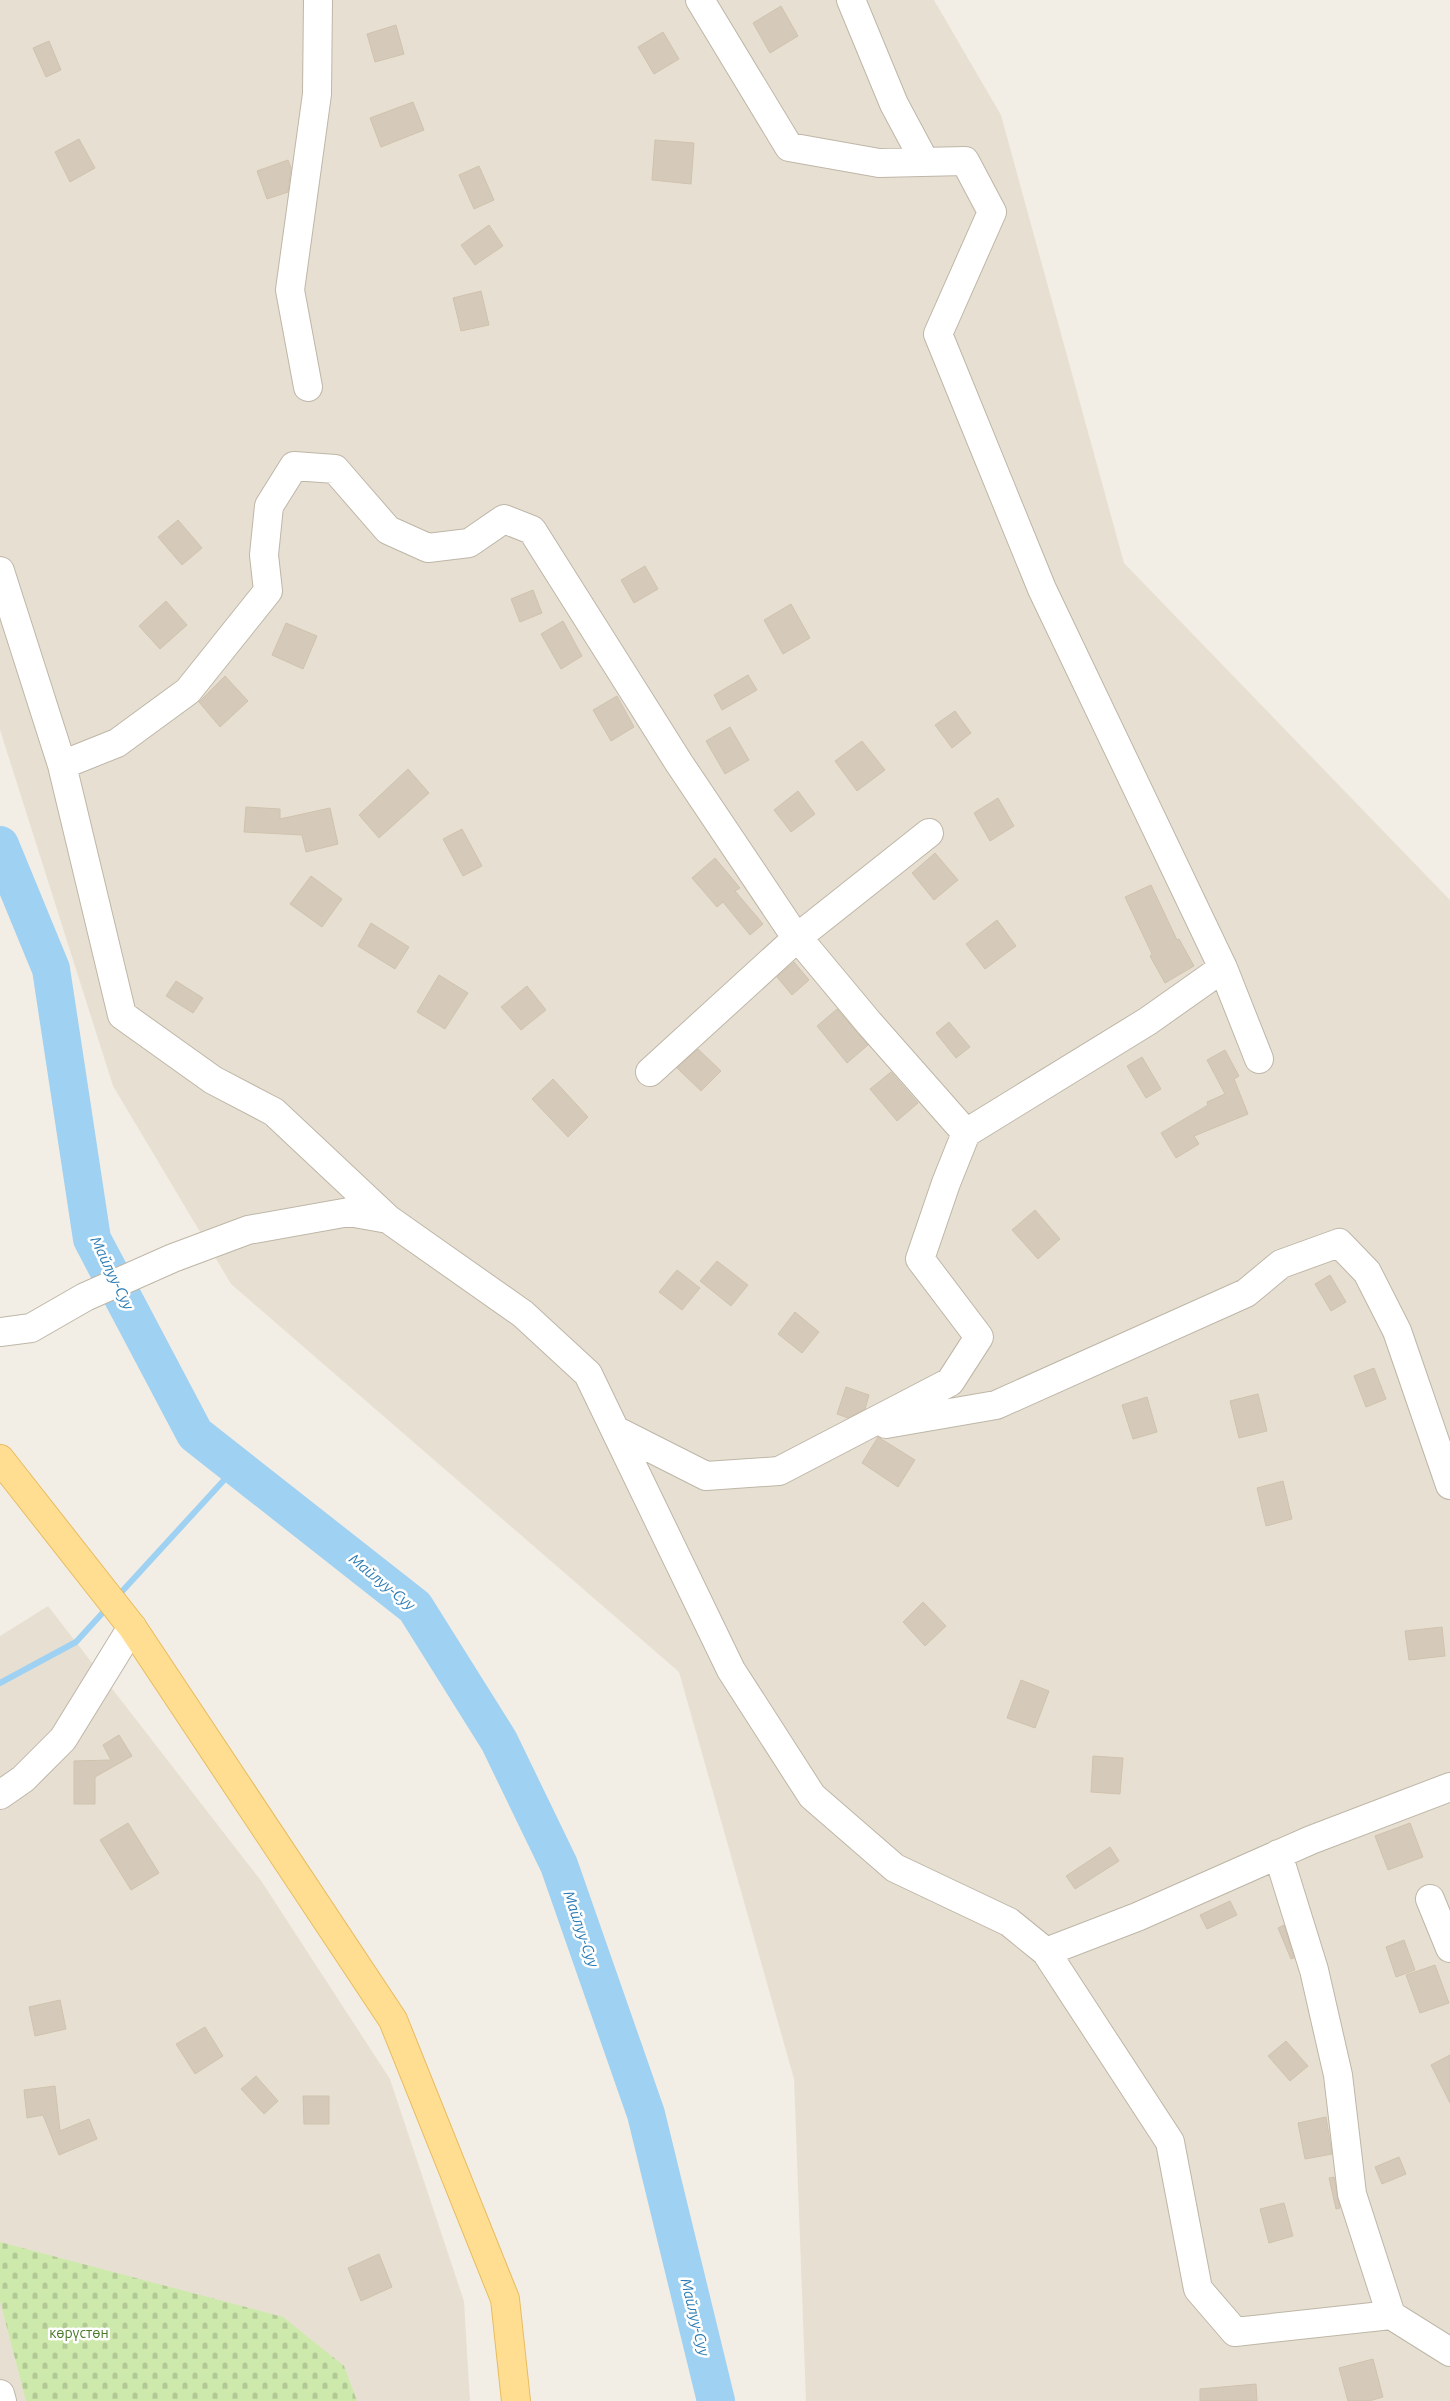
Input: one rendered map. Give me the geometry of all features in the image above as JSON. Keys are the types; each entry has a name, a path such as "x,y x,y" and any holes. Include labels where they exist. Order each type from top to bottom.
{"main road":[{"path":"0,1459 127,1620 393,2020 505,2299 516,2401"}],"street":[{"path":"308,387 290,290 317,94 318,0"},
{"path":"700,0 789,147 879,163 965,161 992,212 938,334 1042,589 1223,968 1259,1059"},
{"path":"851,0 894,104 925,162"},
{"path":"62,765 117,743 188,692 268,591 264,555 269,506 294,466 335,469 388,530 428,548 469,543 504,519 532,530 679,763 798,937 869,1023 966,1133"},
{"path":"0,571 62,765 122,1016 213,1080 274,1112 388,1219 524,1314 588,1374 731,1670 812,1796 895,1868 1008,1922 1046,1952 1170,2142 1198,2289 1235,2332 1391,2315 1450,2352"},
{"path":"650,1072 798,937 929,833"},
{"path":"614,1430 706,1476 779,1471 950,1382 979,1337 920,1259 946,1183 966,1133 1148,1021 1223,968"},
{"path":"0,1332 31,1328 84,1298 173,1258 248,1230 349,1212 388,1219"},
{"path":"859,1429 996,1406 1246,1293 1281,1264 1339,1242 1367,1272 1397,1331 1450,1485"},
{"path":"0,1795 23,1778 62,1739 127,1620"},
{"path":"1046,1952 1137,1917 1311,1840 1450,1788"},
{"path":"1278,1854 1314,1970 1338,2075 1352,2194 1391,2315"},
{"path":"1430,1899 1450,1948"},
{"path":"0,2394 2,2401"}],"shaded area":[{"path":"0,0 934,0 1001,115 1124,563 1450,900 1450,2401 806,2401 794,2079 679,1672 231,1284 113,1086 0,730"},
{"path":"48,1606 262,1882 390,2079 464,2301 470,2401 0,2401 0,1636"}],"green space":[{"name":"көрүстөн","path":"0,2242 283,2317 344,2366 357,2401 26,2401 0,2301"}],"building":[{"path":"781,6 798,36 770,53 753,23"},
{"path":"396,25 404,54 375,62 367,34"},
{"path":"663,32 679,59 654,74 638,47"},
{"path":"49,41 61,70 46,77 33,48"},
{"path":"413,102 424,130 381,147 370,118"},
{"path":"79,139 95,168 70,182 55,152"},
{"path":"655,140 694,143 691,184 652,180"},
{"path":"288,160 291,168 288,192 267,199 257,171"},
{"path":"479,166 494,200 474,209 459,175"},
{"path":"489,225 503,246 475,265 461,245"},
{"path":"481,291 489,325 461,331 453,298"},
{"path":"178,520 202,548 182,565 158,537"},
{"path":"645,566 658,589 634,603 621,580"},
{"path":"533,590 542,613 520,622 511,599"},
{"path":"166,601 187,625 160,649 139,626"},
{"path":"791,604 810,638 783,654 764,620"},
{"path":"563,621 582,656 561,669 541,634"},
{"path":"286,623 317,636 303,669 272,655"},
{"path":"748,675 757,690 722,710 714,695"},
{"path":"225,676 248,701 220,727 199,702"},
{"path":"617,696 634,727 611,741 593,710"},
{"path":"955,711 971,733 952,748 935,725"},
{"path":"730,727 749,760 725,774 706,741"},
{"path":"862,741 885,770 857,791 835,761"},
{"path":"408,769 429,793 379,838 359,815"},
{"path":"798,791 815,814 791,832 774,810"},
{"path":"998,798 1014,826 990,841 974,813"},
{"path":"246,807 280,809 280,819 330,808 338,844 306,852 302,835 244,832"},
{"path":"462,829 482,866 463,876 443,839"},
{"path":"935,853 958,880 934,900 912,873"},
{"path":"715,858 740,888 735,891 763,924 750,935 723,902 717,907 692,878"},
{"path":"311,876 342,899 322,927 290,904"},
{"path":"1151,885 1177,940 1179,939 1194,966 1165,983 1150,956 1152,954 1125,897"},
{"path":"997,920 1016,946 985,969 966,944"},
{"path":"371,923 409,947 395,969 358,946"},
{"path":"794,962 809,980 792,995 777,977"},
{"path":"439,975 468,993 445,1029 417,1012"},
{"path":"176,981 203,998 193,1013 166,996"},
{"path":"527,986 546,1010 521,1030 501,1007"},
{"path":"837,1009 868,1045 847,1063 817,1026"},
{"path":"949,1022 970,1047 956,1058 936,1033"},
{"path":"698,1049 721,1071 701,1091 677,1068"},
{"path":"1225,1050 1239,1076 1234,1079 1248,1114 1194,1136 1199,1144 1176,1158 1161,1133 1208,1105 1207,1102 1225,1094 1207,1060"},
{"path":"1142,1057 1161,1089 1146,1098 1127,1066"},
{"path":"891,1072 918,1103 897,1121 870,1089"},
{"path":"553,1079 588,1117 568,1137 532,1099"},
{"path":"1035,1210 1060,1239 1038,1259 1012,1230"},
{"path":"717,1261 748,1285 731,1306 700,1281"},
{"path":"677,1270 700,1288 682,1310 659,1292"},
{"path":"1330,1275 1346,1302 1331,1311 1315,1284"},
{"path":"795,1312 819,1332 802,1353 778,1334"},
{"path":"1374,1368 1386,1399 1366,1407 1354,1376"},
{"path":"846,1387 869,1395 865,1409 848,1418 837,1414"},
{"path":"1258,1394 1267,1431 1239,1438 1230,1401"},
{"path":"1147,1397 1157,1432 1133,1439 1122,1405"},
{"path":"878,1437 915,1460 898,1487 862,1463"},
{"path":"1283,1481 1292,1519 1266,1526 1257,1488"},
{"path":"923,1602 946,1626 925,1646 903,1622"},
{"path":"1442,1627 1445,1656 1409,1660 1405,1631"},
{"path":"1021,1680 1049,1691 1035,1728 1007,1718"},
{"path":"119,1735 132,1756 95,1777 95,1804 74,1804 74,1761 111,1760 103,1745"},
{"path":"1093,1756 1123,1758 1120,1794 1091,1792"},
{"path":"128,1823 159,1873 131,1890 100,1840"},
{"path":"1410,1823 1423,1857 1388,1870 1375,1836"},
{"path":"1110,1847 1119,1861 1075,1889 1066,1876"},
{"path":"1230,1901 1237,1915 1207,1929 1200,1915"},
{"path":"1284,1925 1294,1958 1291,1959 1278,1928"},
{"path":"1404,1940 1415,1970 1396,1977 1386,1947"},
{"path":"1435,1965 1449,2003 1420,2013 1406,1975"},
{"path":"60,2000 66,2029 35,2036 29,2007"},
{"path":"205,2027 223,2056 195,2074 176,2044"},
{"path":"1286,2041 1308,2066 1290,2081 1268,2056"},
{"path":"1450,2055 1450,2103 1431,2065"},
{"path":"256,2076 278,2101 264,2114 241,2089"},
{"path":"55,2086 60,2131 89,2119 97,2139 59,2155 43,2115 27,2118 24,2090"},
{"path":"303,2096 329,2096 329,2124 304,2124"},
{"path":"1326,2117 1332,2154 1305,2159 1298,2123"},
{"path":"1399,2157 1406,2174 1382,2184 1375,2167"},
{"path":"1334,2177 1340,2208 1336,2209 1329,2178"},
{"path":"1284,2203 1293,2236 1269,2243 1260,2209"},
{"path":"379,2254 392,2287 361,2301 348,2268"},
{"path":"1373,2359 1383,2397 1369,2401 1348,2401 1339,2368"},
{"path":"1256,2384 1257,2401 1200,2401 1200,2389"}],"waterway":[{"name":"Майлуу-Суу","path":"0,845 51,969 92,1239 195,1434 415,1607 499,1741 559,1865 646,2114 716,2401"},
{"path":"116,1598 236,1467"},
{"path":"0,1683 76,1642 108,1607"}]}
